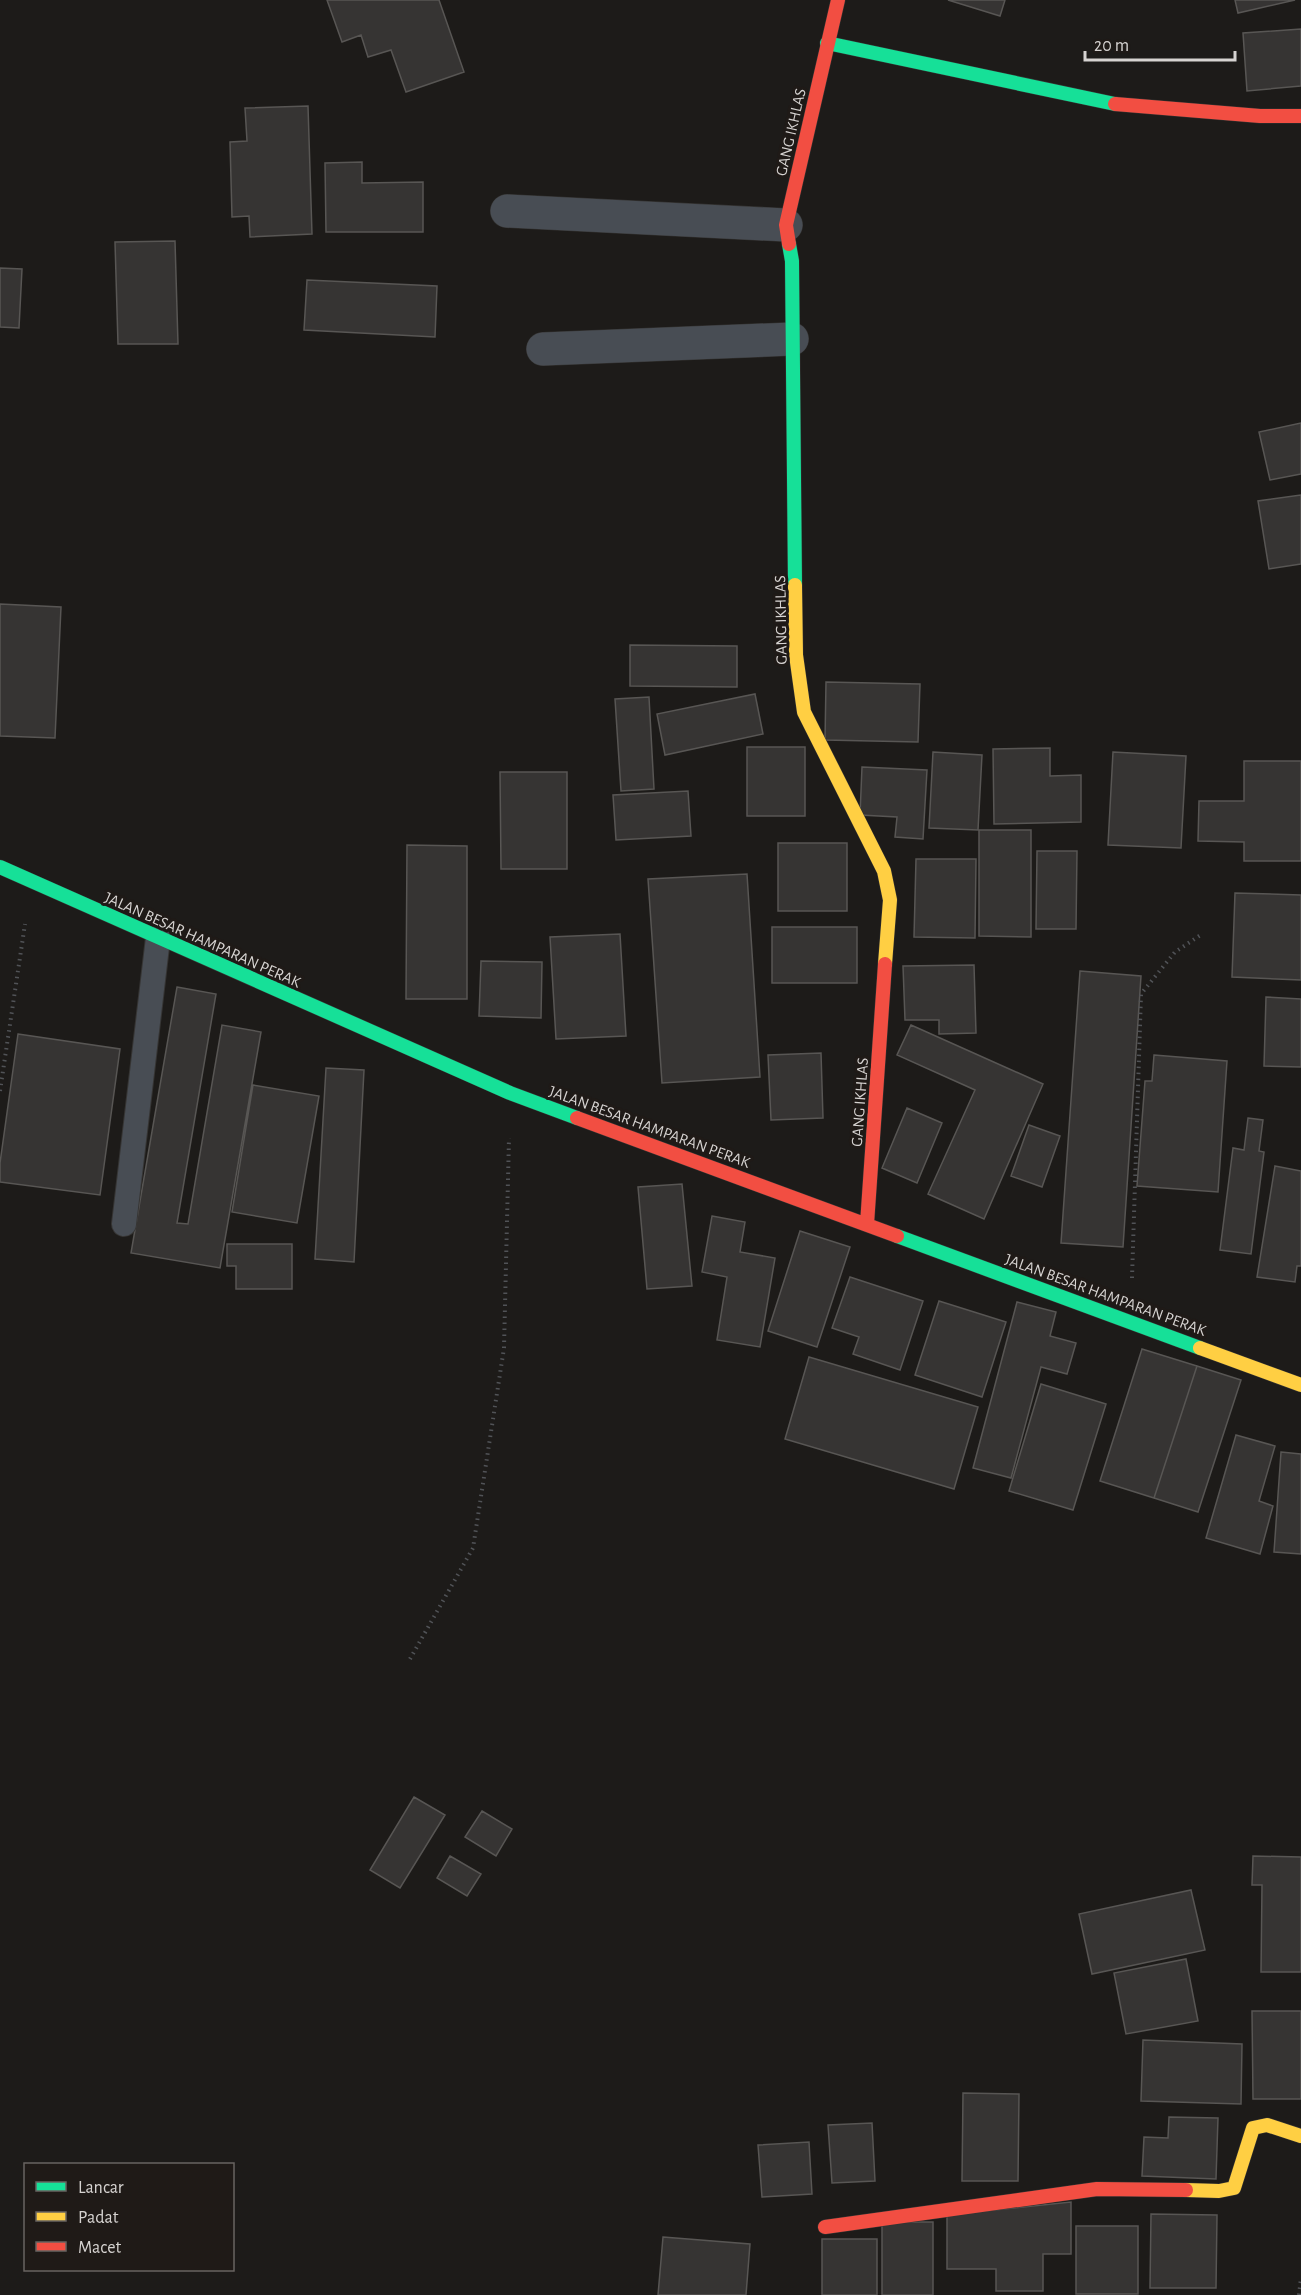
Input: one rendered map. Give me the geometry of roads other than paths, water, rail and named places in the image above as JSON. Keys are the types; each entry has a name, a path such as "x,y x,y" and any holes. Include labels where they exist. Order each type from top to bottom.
{"street":[{"name":"GANG IKHLAS","path":"838,0 826,43 786,225 792,261 796,459 796,656 804,712 884,871 890,900 867,1224"},
{"path":"826,43 1126,106 1260,116 1301,116"},
{"path":"507,211 786,225"},
{"path":"543,349 792,339"},
{"name":"JALAN BESAR HAMPARAN PERAK","path":"0,867 32,879 158,938 510,1092 1301,1385"},
{"path":"825,2227 1097,2189 1219,2191 1234,2188 1242,2175 1248,2137 1253,2128 1267,2125 1301,2136"}],"lane":[{"path":"124,1224 158,938"}]}
